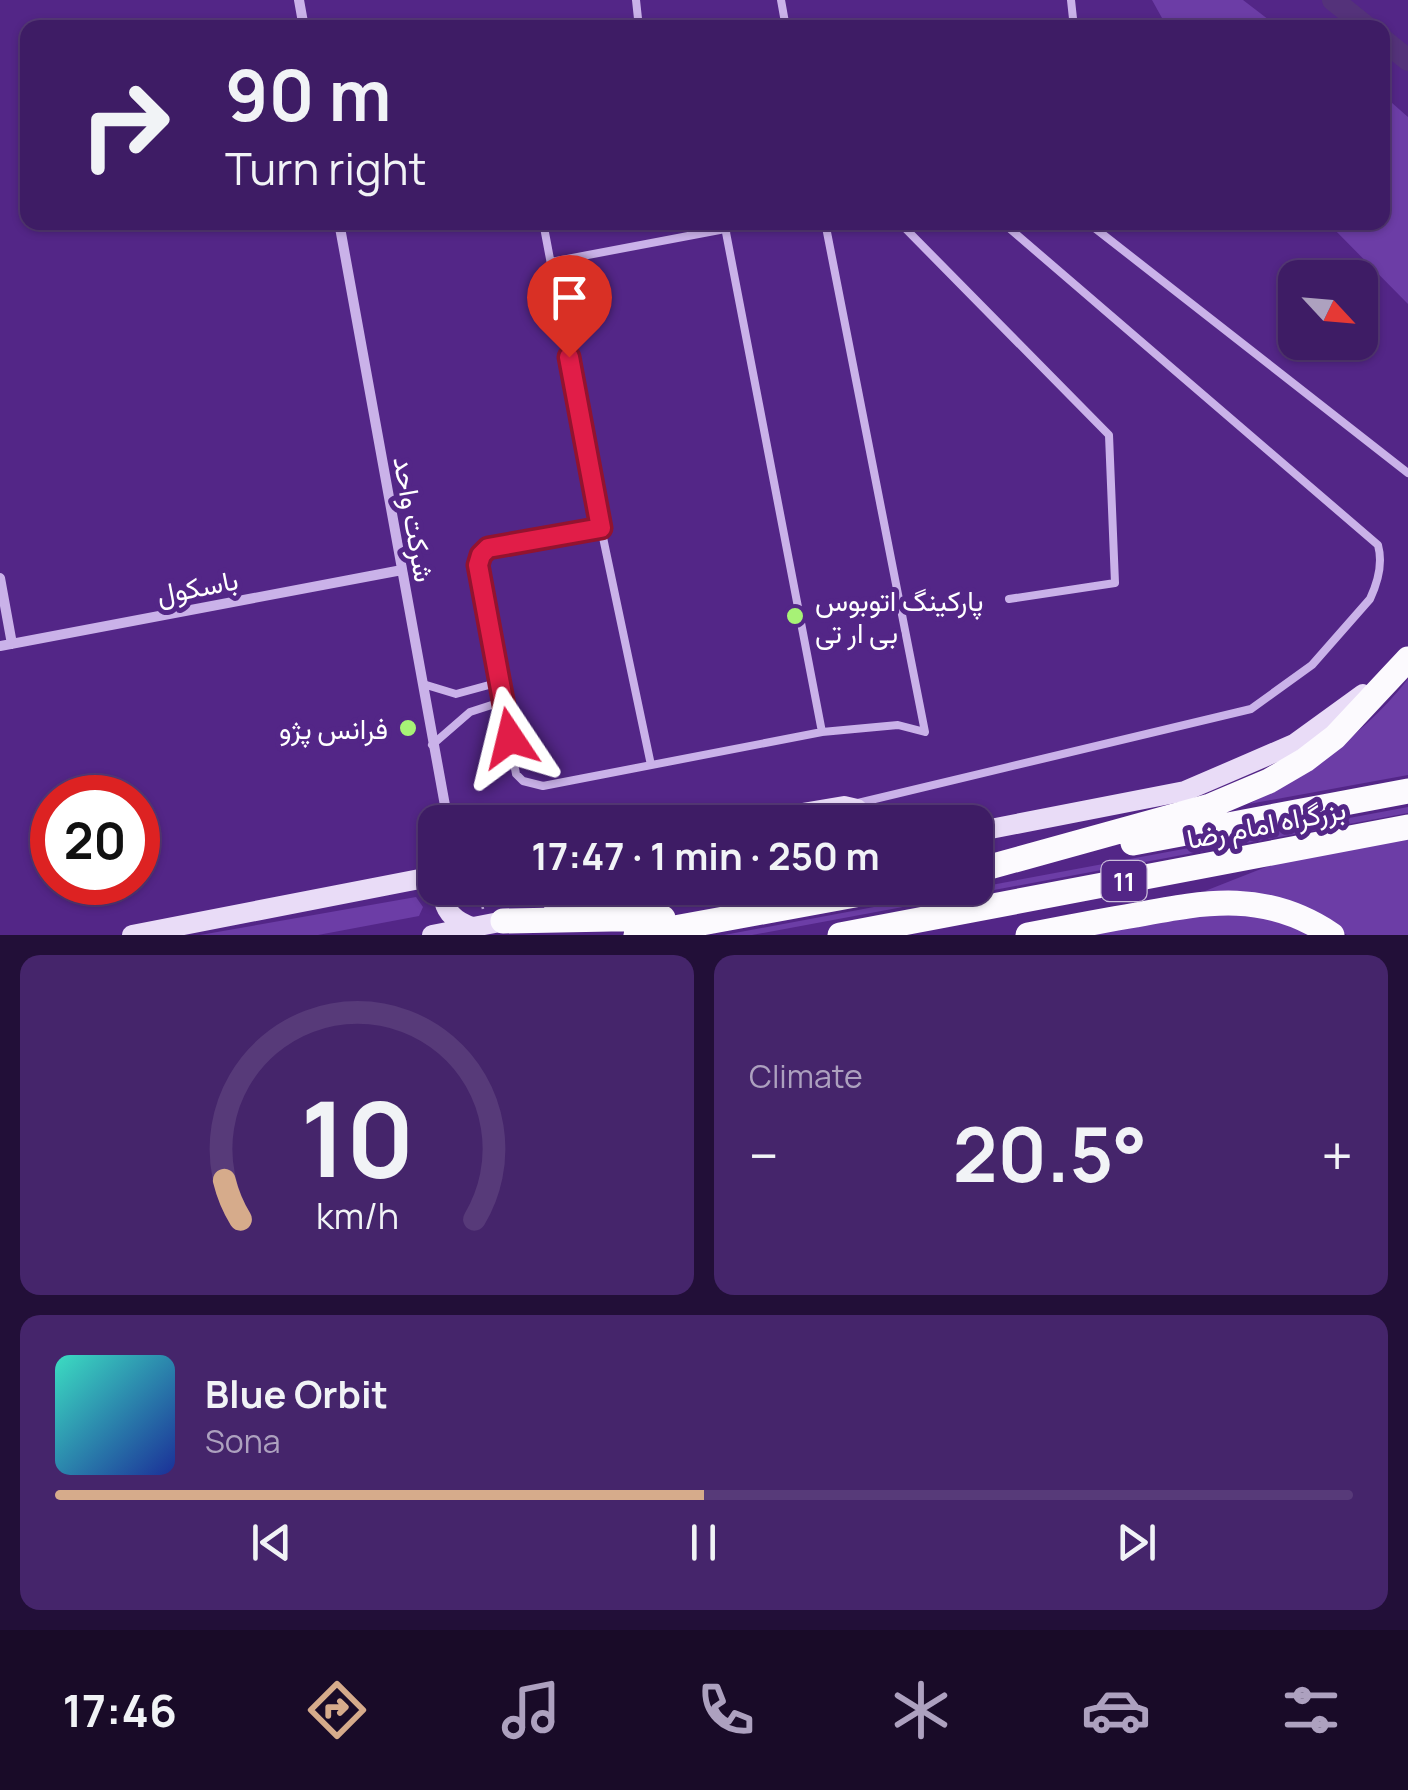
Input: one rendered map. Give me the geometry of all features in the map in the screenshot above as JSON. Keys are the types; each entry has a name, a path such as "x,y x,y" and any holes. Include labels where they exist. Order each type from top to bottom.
{"highway":[{"path":"993,866 1210,806 1270,780 1305,760 1335,736 1408,658"},
{"name":"بزرگراه امام رضا","path":"993,868 1408,791"},
{"name":"بزرگراه امام رضا","path":"840,935 1408,828"},
{"path":"1028,935 1214,901 1276,908 1332,935"},
{"path":"636,935 798,905"},
{"path":"504,911 738,916"}],"main road":[{"path":"993,829 1150,800 1220,778 1294,744 1408,658"},
{"path":"132,935 418,879"},
{"path":"447,905 458,922 472,927"},
{"path":"432,935 472,927 504,911 550,905"}],"street":[{"name":"شرکت واحد","path":"340,230 444,805"},
{"name":"باسکول","path":"6,645 402,570"},
{"path":"0,578 6,645"}],"lane":[{"path":"545,230 650,765"},
{"path":"551,262 705,230"},
{"path":"725,230 822,732"},
{"path":"601,528 488,548 481,555 478,565 516,774 523,781 543,786 822,732 898,726 925,732 827,230"},
{"path":"907,230 1109,435 1115,583 1009,598"},
{"path":"848,805 1251,709 1312,665 1370,600 1376,588 1381,557 1378,545 1011,230"},
{"path":"1097,230 1408,473"},
{"path":"421,683 456,694 500,682"},
{"path":"432,746 470,712 504,702"}],"path":[{"path":"485,905 504,911"}],"shaded area":[{"path":"1152,0 1243,0 1269,20 1163,20"},
{"path":"1390,101 1408,117 1408,304 1378,274 1378,260 1365,260 1335,230 1390,230"},
{"path":"1408,679 1408,775 1249,804 1335,750 1374,717"},
{"path":"1408,807 1408,813 993,890 993,885"},
{"path":"1408,836 1408,935 1347,935 1322,919 1238,893 1205,891 1271,865"},
{"path":"416,897 423,907 419,916 318,935 200,935"},
{"path":"884,905 913,905 752,935 724,935"},
{"path":"1195,914 1262,914 1319,935 1076,935"}],"waterway":[{"path":"1333,0 1358,20"},
{"path":"1390,45 1408,60"}],"place":[{"name":"پارکینگ اتوبوس بی ار تی","path":"795,616"},
{"name":"فرانس پژو","path":"408,728"}],"route":[{"path":"510,738 478,565 488,548 601,528 569,357"}]}
